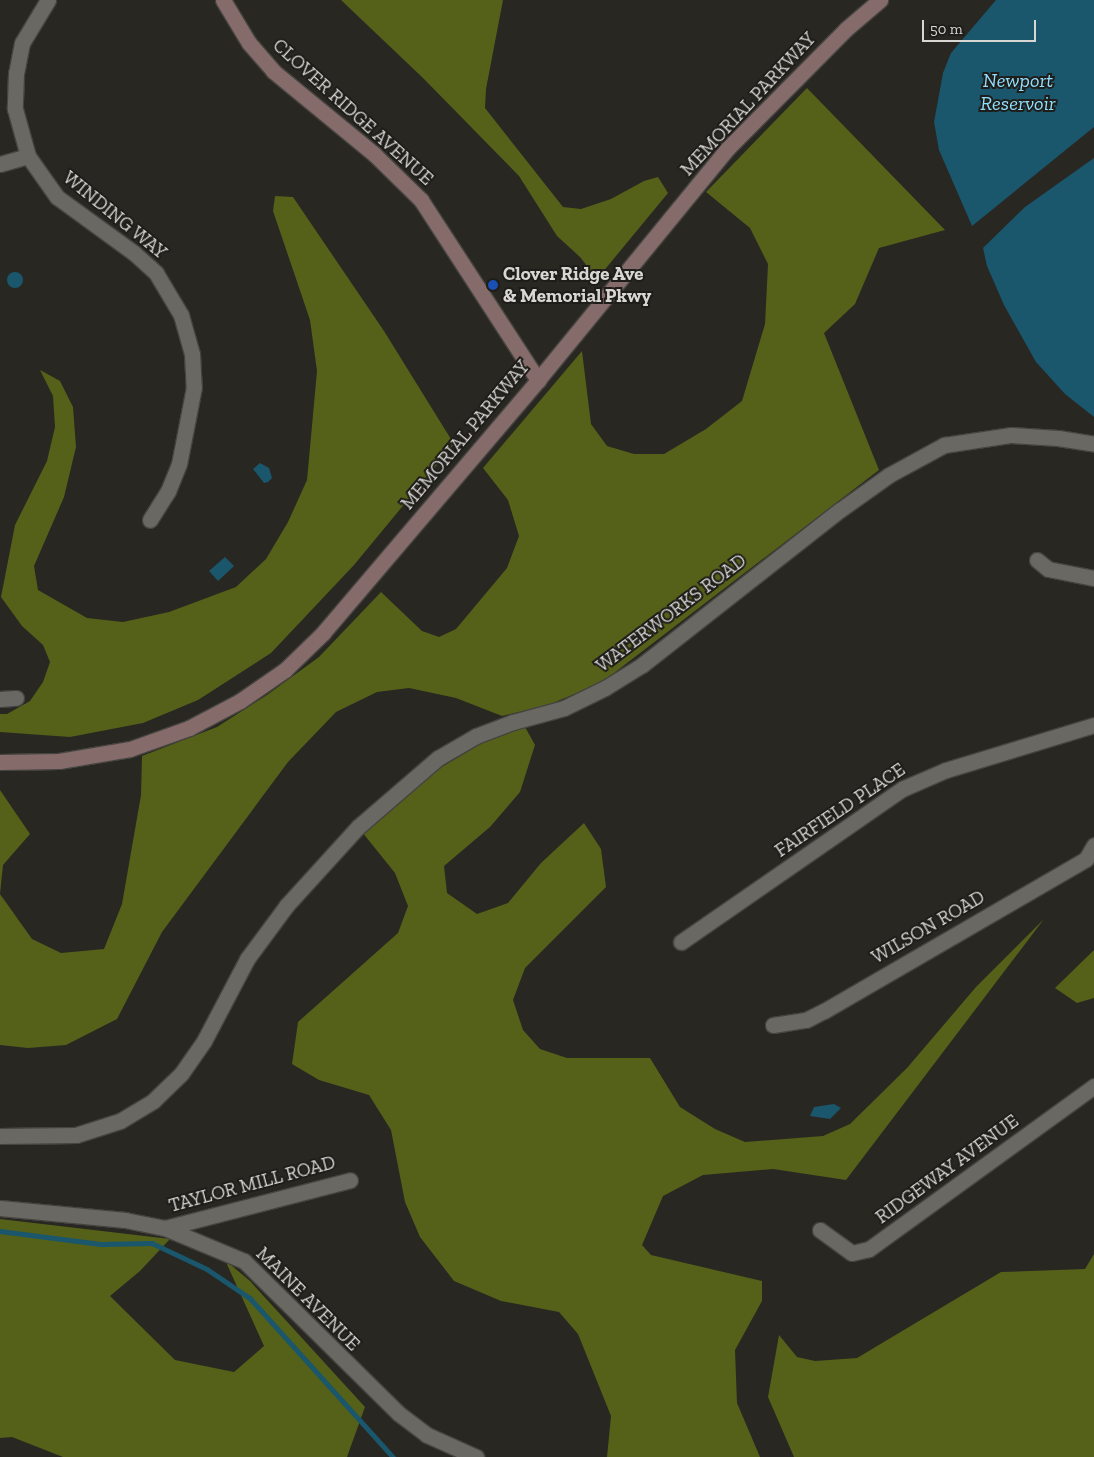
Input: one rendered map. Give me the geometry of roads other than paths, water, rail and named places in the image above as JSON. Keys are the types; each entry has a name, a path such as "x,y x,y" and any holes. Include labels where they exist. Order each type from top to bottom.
{"main road":[{"name":"CLOVER RIDGE AVENUE","path":"222,0 249,43 273,71 374,154 421,200 538,380"},
{"name":"MEMORIAL PARKWAY","path":"0,762 59,760 130,748 189,728 240,700 285,670 329,626 538,380 727,148 846,29 880,0"}],"street":[{"name":"WINDING WAY","path":"48,0 22,43 16,73 16,109 28,156 57,198 134,253 156,273 181,315 192,354 194,387 179,464 168,491 150,520"},
{"path":"0,164 28,156"},
{"name":"WATERWORKS ROAD","path":"0,1136 76,1135 120,1122 153,1101 181,1074 204,1040 247,959 287,905 358,827 438,758 476,736 514,722 564,708 605,688 642,665 840,510 890,474 944,445 1011,435 1058,438 1094,444"},
{"path":"1037,560 1048,569 1094,578"},
{"path":"0,699 16,698"},
{"name":"FAIRFIELD PLACE","path":"681,942 902,789 946,770 1094,725"},
{"name":"WILSON ROAD","path":"773,1025 806,1020 824,1011 1086,859 1094,845"},
{"name":"RIDGEWAY AVENUE","path":"820,1230 852,1253 869,1249 1094,1086"},
{"name":"TAYLOR MILL ROAD","path":"165,1228 350,1180"},
{"name":"MAINE AVENUE","path":"0,1208 125,1220 165,1228 244,1261 398,1413 427,1435 476,1457"}],"water":[{"name":"Newport Reservoir","path":"996,0 1094,0 1094,127 972,226 939,150 934,122 943,73 951,53"},
{"path":"1094,158 1094,417 1065,394 1036,362 1004,305 987,266 983,248 1025,207"},
{"path":"12,272 18,272 23,277 21,286 12,288 7,283 7,277"},
{"path":"260,463 269,468 272,478 268,482 264,483 253,469"},
{"path":"225,557 234,566 218,581 209,571"},
{"path":"834,1104 841,1108 830,1119 810,1116 814,1107"}],"waterway":[{"path":"0,1231 102,1244 152,1243 207,1269 250,1298 393,1457"}],"place":[{"name":"Clover Ridge Ave & Memorial Pkwy","path":"493,285"}]}
